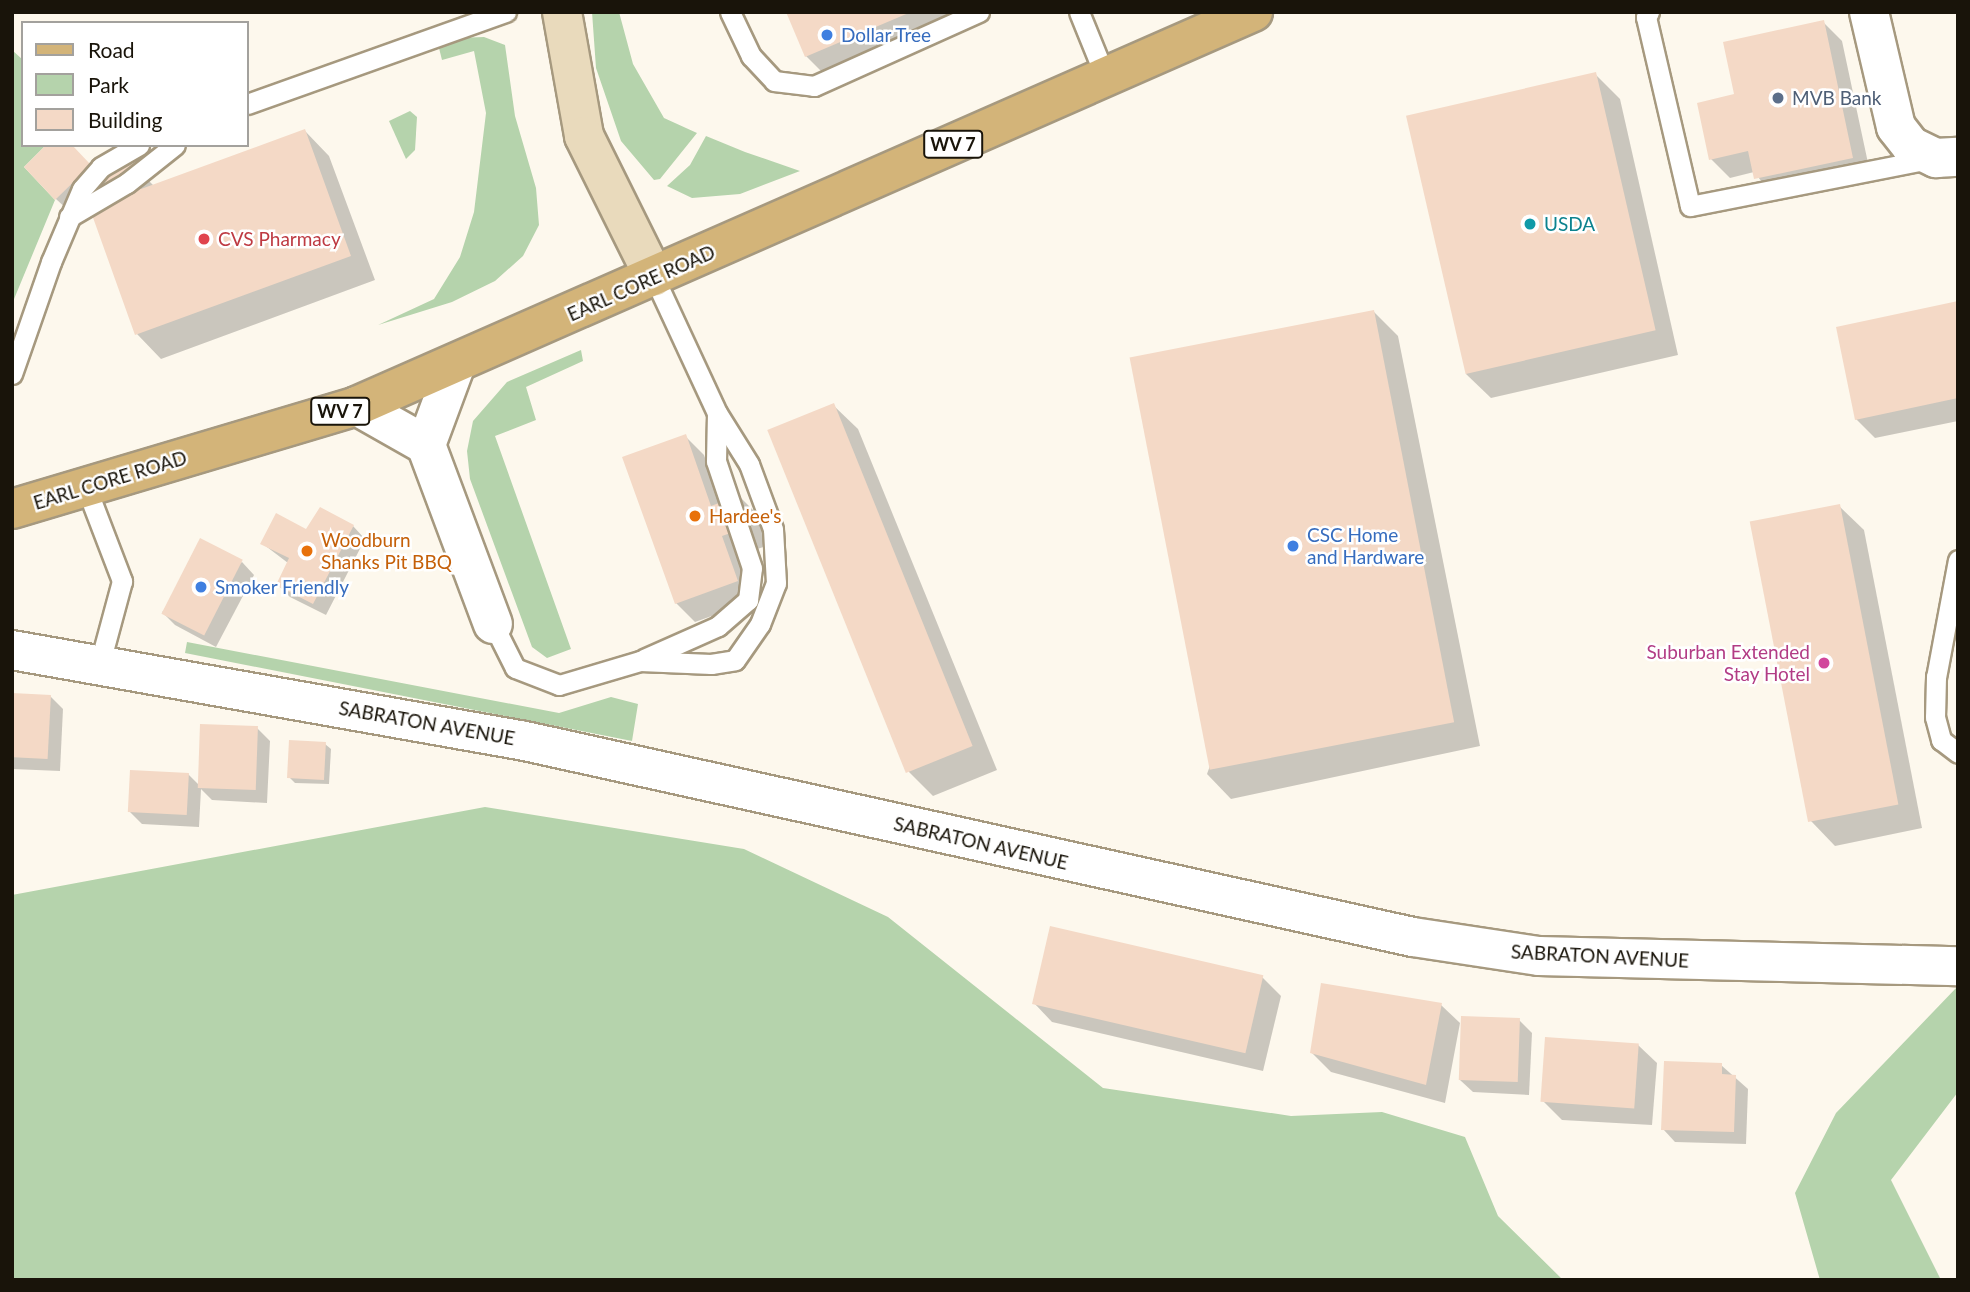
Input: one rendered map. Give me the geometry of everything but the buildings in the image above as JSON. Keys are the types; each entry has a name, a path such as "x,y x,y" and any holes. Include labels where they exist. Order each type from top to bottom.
{"main road":[{"path":"562,12 584,136 654,277"},
{"name":"EARL CORE ROAD","path":"12,509 357,406 1253,12"}],"street":[{"path":"1869,12 1896,127 1911,146 1947,158"},
{"path":"426,445 456,364"},
{"path":"357,406 426,445 493,624"},
{"name":"SABRATON AVENUE","path":"12,650 525,741 1413,937 1539,956 1958,966"}],"lane":[{"path":"248,104 506,12"},
{"path":"548,12 562,12"},
{"path":"730,12 751,56 774,81 814,86 979,12"},
{"path":"1079,12 1105,76"},
{"path":"1649,12 1646,17 1690,206 1947,158"},
{"path":"12,374 69,217 82,189 101,167 136,147"},
{"path":"69,217 127,183 172,147"},
{"path":"640,661 710,664 735,660 760,624 776,583 773,529 749,464 717,413 654,277"},
{"path":"493,624 515,668 559,685 640,661 718,626 748,600 752,568 716,461 717,413"},
{"path":"86,487 122,581 99,666"},
{"path":"1958,560 1936,677 1935,717 1941,740 1958,753"}],"green space":[{"path":"592,12 619,12 633,64 664,118 697,133 660,179 654,180 621,141 596,68"},
{"path":"484,37 505,45 515,116 536,188 539,225 523,256 495,281 452,302 378,325 434,299 460,257 474,212 486,113 474,51 442,60 439,48 456,38"},
{"path":"12,50 21,58 21,147 44,147 24,167 55,200 12,304"},
{"path":"410,111 417,117 415,150 406,159 389,121"},
{"path":"706,136 800,171 740,194 692,198 667,186 690,165"},
{"path":"581,350 583,361 526,387 536,420 495,436 571,649 547,658 532,647 470,479 467,451 473,421 507,382"},
{"path":"187,642 559,713 611,697 638,704 632,741 185,653"},
{"path":"485,807 744,849 888,917 1103,1088 1291,1116 1382,1112 1465,1137 1498,1216 1563,1280 12,1280 12,895"},
{"path":"1958,986 1958,1092 1891,1180 1941,1280 1820,1280 1795,1193 1836,1113"}],"place":[{"name":"Dollar Tree","path":"827,35"},
{"name":"MVB Bank","path":"1778,98"},
{"name":"USDA","path":"1530,224"},
{"name":"CVS Pharmacy","path":"204,239"},
{"name":"Hardee's","path":"695,516"},
{"name":"CSC Home and Hardware","path":"1293,546"},
{"name":"Woodburn Shanks Pit BBQ","path":"307,551"},
{"name":"Smoker Friendly","path":"201,587"},
{"name":"Suburban Extended Stay Hotel","path":"1824,663"}]}
